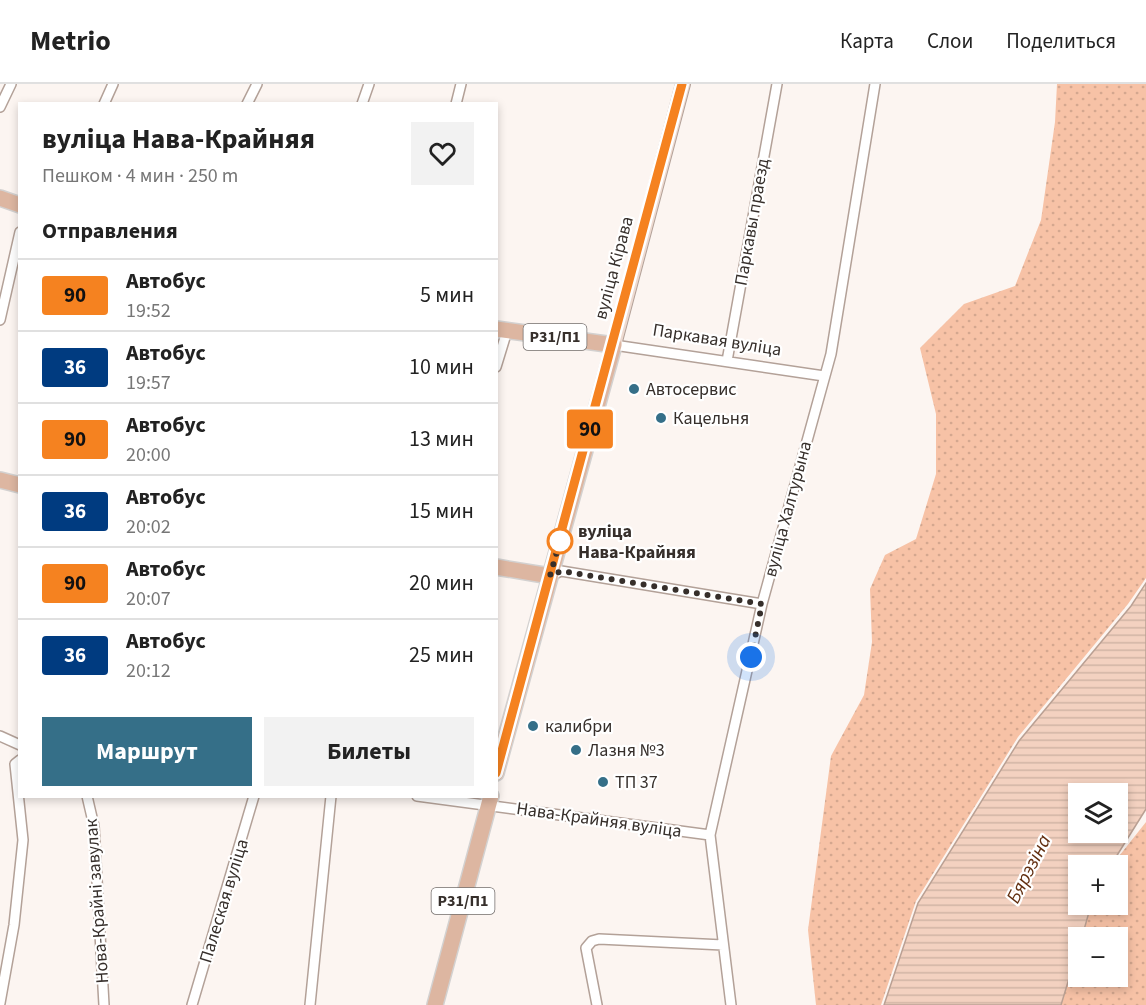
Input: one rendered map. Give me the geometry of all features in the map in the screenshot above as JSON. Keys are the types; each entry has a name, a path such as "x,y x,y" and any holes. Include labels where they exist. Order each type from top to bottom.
{"main road":[{"name":"вуліца Кірава","path":"498,766 614,345 682,84"},
{"path":"0,198 18,204"},
{"name":"Паркавая вуліца","path":"502,330 614,345"},
{"path":"0,480 18,484"},
{"path":"498,567 550,576"},
{"name":"Р31/П1","path":"435,1005 489,801"}],"street":[{"path":"0,107 11,84"},
{"path":"105,102 113,84"},
{"path":"248,102 257,84"},
{"path":"363,102 369,84"},
{"path":"456,102 461,84"},
{"name":"Паркавы праезд","path":"727,361 777,84"},
{"name":"вуліца Халтурына","path":"731,1005 716,866 710,835 762,604 831,354 875,84"},
{"path":"0,320 18,241"},
{"path":"498,355 502,330"},
{"name":"Паркавая вуліца","path":"614,345 824,376"},
{"path":"550,576 561,571 762,604"},
{"path":"0,736 18,745"},
{"path":"18,762 15,764 18,792"},
{"path":"0,1003 4,959 19,890 23,840 19,798"},
{"name":"Нова-Крайні завулак","path":"87,798 94,826 104,1005"},
{"name":"Палеская вуліца","path":"192,1005 253,798"},
{"path":"310,1005 331,798"},
{"name":"Нава-Крайняя вуліца","path":"446,798 489,801 710,835"},
{"path":"597,1005 586,948 592,941 599,939 723,945"}],"shaded area":[{"path":"1057,84 1146,84 1146,578 1128,604 1018,737 916,901 881,1005 816,1005 808,930 831,756 864,695 872,642 870,589 885,555 916,539 936,474 936,414 920,348 964,304 1015,286 1041,220 1055,122"},
{"path":"1146,822 1146,1005 1058,1005 1068,971 1068,987 1128,987 1128,927 1081,927 1084,915 1128,915 1128,855 1120,855"}],"water":[{"name":"Бярэзіна","path":"1146,583 1146,809 1128,838 1128,783 1068,783 1068,843 1125,843 1117,855 1068,855 1068,915 1088,915 1085,927 1068,927 1068,982 1061,1005 884,1005 918,903 1019,741 1131,606"}],"bus line":[{"name":"90","path":"498,766 682,84"}],"place":[{"name":"Автосервис","path":"634,389"},
{"name":"Кацельня","path":"661,418"},
{"name":"вуліца Нава-Крайняя","path":"560,541"},
{"name":"калибри","path":"533,726"},
{"name":"Лазня №3","path":"576,750"},
{"name":"ТП 37","path":"603,782"}],"route":[{"path":"560,541 561,537 550,576 561,571 762,604 751,657"}]}
